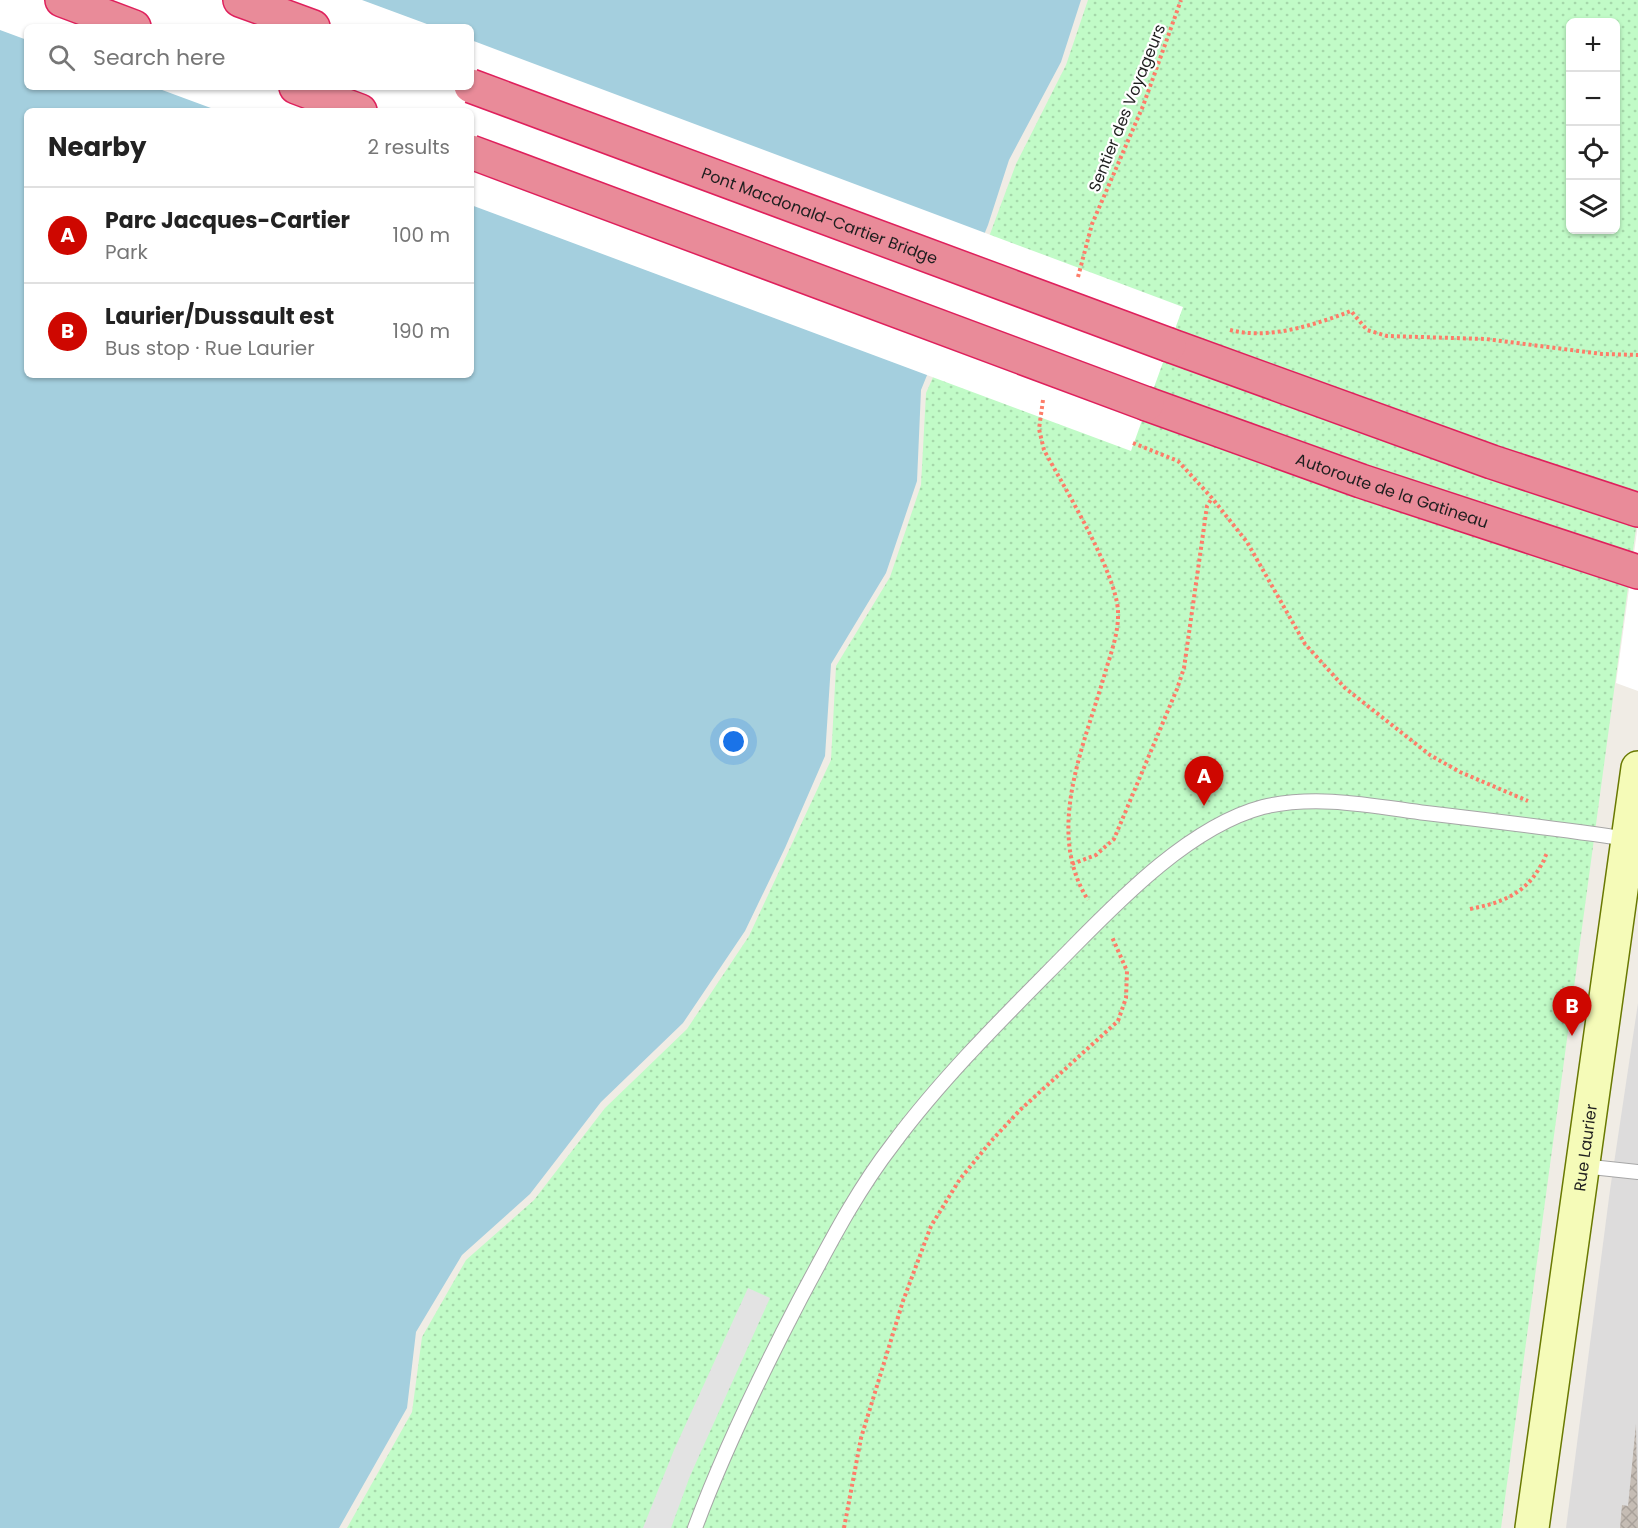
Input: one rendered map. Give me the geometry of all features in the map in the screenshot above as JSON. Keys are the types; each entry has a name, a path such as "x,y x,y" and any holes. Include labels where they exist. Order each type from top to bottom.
{"highway":[{"path":"62,0 126,24"},
{"path":"240,0 305,24"},
{"name":"Pont Macdonald-Cartier Bridge","path":"474,87 1169,345 1481,458 1638,510"},
{"path":"304,90 352,108"},
{"name":"Autoroute de la Gatineau","path":"474,153 1306,462 1580,555 1638,572"},
{"path":"1580,555 1638,580"}],"street":[{"name":"Rue Laurier","path":"1532,1528 1582,1166 1633,824 1638,768"}],"lane":[{"path":"695,1528 725,1451 762,1373 847,1210 891,1145 944,1082 1101,918 1187,846 1217,826 1244,813 1275,805 1306,801 1633,824"},
{"path":"1582,1166 1638,1172"}],"path":[{"name":"Sentier des Voyageurs","path":"1092,224 1143,106 1181,0"},
{"path":"1225,329 1253,333 1299,328 1351,311 1368,330 1387,336 1486,339 1602,354 1638,355"},
{"path":"1039,421 1044,450 1110,579 1118,610 1115,639 1071,799 1067,836 1076,878 1091,905"},
{"path":"1133,443 1178,461 1212,498 1247,542 1305,644 1345,688 1430,755 1469,776 1529,801"},
{"path":"1072,864 1096,855 1106,848 1117,833 1177,689 1184,668 1207,506 1212,498"},
{"path":"1470,909 1507,900 1520,891 1541,867 1546,851 1553,853"},
{"path":"844,1528 861,1438 903,1301 931,1226 965,1172 993,1139 1118,1021 1126,998 1127,971 1110,933"}],"shaded area":[{"path":"1638,1003 1638,1528 1566,1528 1610,1190"},
{"path":"748,1288 770,1298 690,1476 671,1528 643,1528 674,1450"}],"green space":[{"path":"1088,0 1638,0 1638,513 1501,1528 347,1528 412,1412 422,1337 466,1260 534,1200 605,1108 687,1029 749,936 831,760 836,666 890,577 921,485 926,393 957,323 1016,164 1066,65"}],"water":[{"path":"0,0 1081,0 1061,62 1009,160 988,225 921,390 917,481 886,573 831,664 825,756 785,848 745,931 683,1023 601,1102 530,1194 462,1255 416,1332 407,1408 339,1528 0,1528"}],"pier":[{"path":"0,0 362,0 427,24 24,24 24,39 0,30"},
{"path":"474,41 1183,307 1131,451 474,206 474,108 211,108 162,90 474,90"},
{"path":"1638,524 1638,691 1616,683"}],"building":[{"path":"1636,1424 1638,1528 1620,1528 1622,1505 1628,1506"}],"place":[{"name":"Parc Jacques-Cartier","path":"1204,806"},
{"name":"Laurier/Dussault est","path":"1572,1036"}]}
